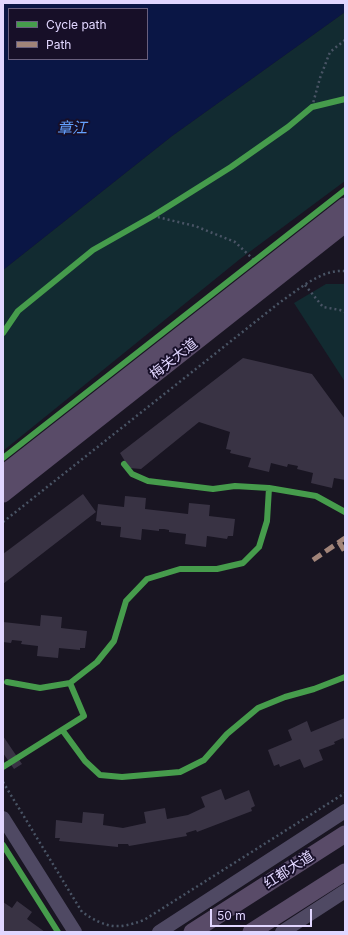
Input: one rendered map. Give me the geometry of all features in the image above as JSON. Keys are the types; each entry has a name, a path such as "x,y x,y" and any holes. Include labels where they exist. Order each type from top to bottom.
{"main road":[{"name":"梅关大道","path":"3,474 345,206"},
{"name":"梅关大道","path":"3,494 344,227"},
{"name":"红都大道","path":"192,932 345,834"},
{"path":"251,932 345,872"}],"street":[{"path":"159,932 345,811"},
{"path":"3,818 75,932"},
{"path":"282,932 345,891"}],"path":[{"path":"312,107 320,78 330,52 345,40"},
{"path":"153,216 195,226 235,242 254,260"},
{"path":"3,522 273,308 320,277 334,272 345,271"},
{"path":"306,285 323,307 345,312"},
{"path":"3,782 82,912 96,922 105,925 121,926 144,920 345,793"}],"green space":[{"path":"345,12 345,181 240,259 3,451 3,270 172,136"},
{"path":"326,284 345,284 345,382 294,303"}],"water":[{"name":"章江","path":"3,3 345,3 345,12 172,136 3,270"}],"building":[{"path":"243,358 312,374 345,419 345,480 334,478 332,488 311,483 313,473 297,469 298,466 288,464 287,467 271,463 269,472 248,467 251,458 230,453 231,450 226,449 230,432 199,422 141,469 129,468 120,453"},
{"path":"83,494 96,512 3,584 3,554"},
{"path":"125,496 146,498 145,509 188,514 189,503 210,505 209,516 235,519 233,536 228,536 227,539 207,536 206,547 185,544 186,534 169,532 169,530 164,529 159,529 159,531 142,529 141,540 120,537 121,527 101,525 101,522 96,521 98,504 124,507"},
{"path":"41,615 62,617 61,628 87,631 85,648 80,648 80,650 59,648 58,658 37,656 38,646 21,644 22,641 12,640 11,643 3,642 3,622 40,626"},
{"path":"345,718 345,740 343,738 334,742 335,744 319,750 323,760 304,768 300,759 280,767 279,764 274,766 268,750 292,740 288,730 307,721 311,732"},
{"path":"3,736 22,764 14,769 3,753"},
{"path":"221,789 225,800 249,790 255,806 251,808 252,811 197,832 196,830 186,833 187,836 129,846 128,844 118,844 118,847 59,841 60,838 55,838 56,820 82,823 83,812 104,814 103,825 123,828 146,823 144,812 165,808 167,819 188,815 205,807 201,797"},
{"path":"17,901 32,912 27,919 45,932 3,932 3,902 12,908"}],"marked path":[{"path":"313,560 345,538"},
{"path":"339,542 345,552"}],"cycle path":[{"path":"3,333 18,311 93,250 153,216 231,167 288,127 312,107 345,99"},
{"path":"3,458 345,190"},
{"path":"124,464 132,474 148,481 213,489 235,486 269,488 316,496 345,512"},
{"path":"7,682 40,688 70,683 97,662 114,641 126,601 147,579 180,569 217,569 243,563 259,547 267,521 269,488"},
{"path":"63,731 85,761 100,775 122,777 180,772 204,760 227,734 258,708 285,697 314,689 345,677"},
{"path":"3,767 84,716 70,683"},
{"path":"3,845 58,932"}]}
